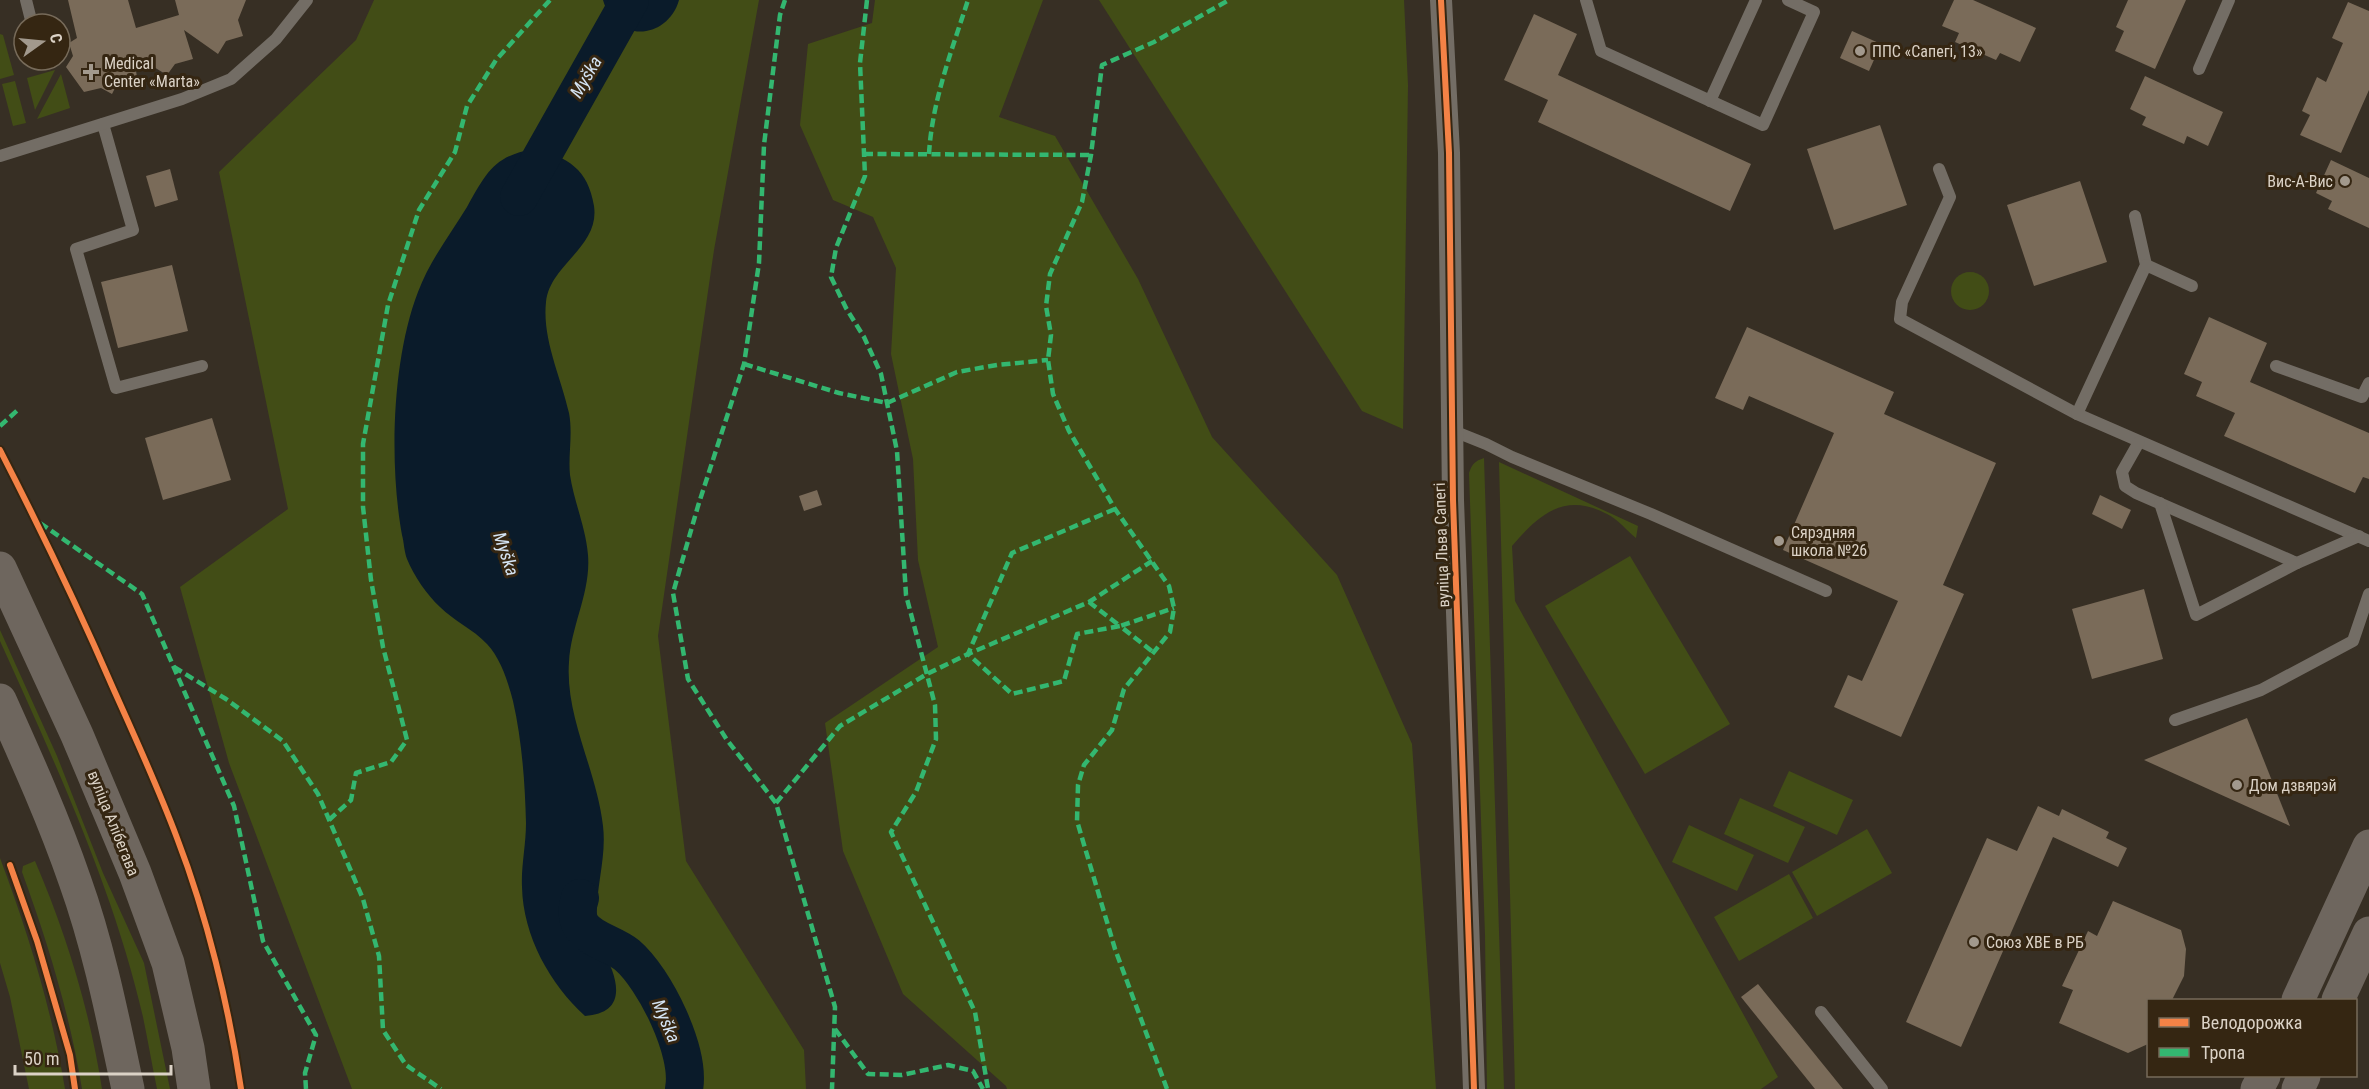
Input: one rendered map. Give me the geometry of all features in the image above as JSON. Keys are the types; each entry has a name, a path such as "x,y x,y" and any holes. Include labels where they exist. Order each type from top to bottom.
{"main road":[{"name":"вуліца Алібегава","path":"0,568 77,735 135,873 168,963 188,1048 194,1089"},
{"path":"0,700 33,773 76,882 109,999 128,1089"},
{"path":"2298,999 2369,846"},
{"path":"2338,999 2368,940 2348,917 2345,899"}],"street":[{"name":"вуліца Льва Сапегі","path":"1441,0 1449,153 1451,430 1474,1089"}],"lane":[{"path":"0,156 182,99 231,79 276,39 307,0"},
{"path":"1586,0 1601,51 1763,125 1814,12 1788,0"},
{"path":"1710,101 1756,0"},
{"path":"2199,69 2229,0"},
{"path":"103,123 133,230 76,249 116,388 202,366"},
{"path":"1940,169 1950,198 1902,302 1900,319 2077,414 2364,539"},
{"path":"2077,414 2146,265 2135,216"},
{"path":"2146,265 2192,286"},
{"path":"2276,366 2362,397 2369,383"},
{"path":"1451,430 1486,444 1512,458 1652,514 1826,591"},
{"path":"2139,442 2122,472 2125,486 2136,493 2297,563"},
{"path":"2160,503 2196,615 2297,563 2364,539"},
{"path":"2175,720 2260,690 2353,641 2369,594"},
{"path":"1821,1012 1882,1089"}],"green space":[{"path":"374,0 759,0 714,250 658,636 686,861 804,1050 806,1089 352,1089 229,763 180,587 288,509 219,172 356,40"},
{"path":"875,0 1043,0 999,117 1055,136 1138,279 1212,437 1337,575 1412,744 1436,1089 1007,1089 903,994 843,851 825,723 938,647 918,560 913,459 891,354 896,268 873,217 833,200 800,125 808,44 872,23"},
{"path":"1099,0 1404,0 1408,85 1403,429 1362,411"},
{"path":"0,34 3,35 14,75 0,79"},
{"path":"54,72 35,110 27,78"},
{"path":"61,74 70,108 37,119"},
{"path":"15,81 26,123 13,126 2,84"},
{"path":"1970,272 1983,278 1989,291 1983,304 1970,310 1957,304 1951,291 1957,278"},
{"path":"1484,458 1504,1089 1487,1089 1485,935 1469,473 1474,463"},
{"path":"1499,462 1638,526 1636,538 1611,516 1578,505 1566,506 1543,516 1532,524 1512,546 1515,601 1778,1077 1761,1089 1515,1089"},
{"path":"1630,556 1730,724 1645,774 1545,606"},
{"path":"0,630 57,756 103,873 144,963 170,1089 157,1089 143,1017 116,921 81,826 0,641"},
{"path":"1789,771 1853,800 1837,835 1773,806"},
{"path":"1740,798 1805,827 1788,863 1724,834"},
{"path":"1689,825 1754,855 1737,891 1672,862"},
{"path":"1867,829 1892,873 1817,916 1792,872"},
{"path":"0,858 38,972 60,1059 65,1089 29,1089 10,997 0,963"},
{"path":"35,861 76,973 91,1031 102,1089 82,1089 57,979 22,872 23,866"},
{"path":"1789,874 1813,918 1739,961 1714,917"}],"water":[{"path":"603,0 679,0 673,13 664,23 642,32 630,30 619,24 610,15"},
{"path":"534,149 557,156 574,167 587,183 594,206 594,220 590,233 556,277 549,289 546,302 549,344 569,413 570,475 588,555 587,582 571,648 569,683 576,724 600,805 604,838 597,900 597,925 602,950 612,970 616,989 613,1003 609,1008 595,1015 585,1016 550,974 533,941 527,923 522,887 526,823 525,793 519,731 506,679 500,664 487,644 440,607 413,572 405,550 395,476 395,412 398,380 409,319 423,280 492,168 509,156"}],"building":[{"path":"68,0 128,0 136,28 179,15 175,0 246,0 238,20 243,36 226,41 218,54 184,30 193,59 175,64 167,75 134,55 137,78 117,84 112,94 101,88 84,92 70,72 72,72 72,41 77,38"},
{"path":"1954,0 1973,0 2036,28 2020,62 2000,53 1996,60 1955,42 1959,33 1942,26"},
{"path":"2128,0 2186,0 2155,69 2115,51 2124,31 2116,27"},
{"path":"2348,2 2369,11 2369,90 2341,153 2300,135 2310,115 2302,111 2317,77 2326,82 2343,43 2332,38"},
{"path":"1534,14 1577,34 1558,75 1751,164 1730,211 1538,122 1548,100 1504,80"},
{"name":"ППС «Сапегі, 13»","path":"1852,31 1881,44 1869,71 1840,58"},
{"path":"2145,76 2223,112 2208,146 2187,136 2184,144 2142,125 2146,117 2130,109"},
{"path":"1880,125 1907,205 1834,230 1807,149"},
{"path":"2331,160 2369,178 2369,228 2328,209 2332,201 2316,193"},
{"path":"170,169 178,200 155,207 146,176"},
{"path":"2080,181 2107,262 2034,286 2007,205"},
{"path":"172,265 188,331 118,348 101,282"},
{"path":"2209,317 2267,343 2250,382 2369,433 2369,479 2363,477 2355,493 2224,436 2235,413 2196,396 2202,382 2184,374"},
{"name":"Сярэдняя школа №26","path":"1747,327 1894,392 1884,414 1996,463 1943,585 1964,594 1901,737 1834,707 1848,675 1862,681 1898,601 1783,550 1834,433 1749,396 1743,410 1715,398"},
{"path":"212,418 231,480 163,500 145,438"},
{"path":"817,490 822,505 804,511 799,496"},
{"path":"2100,495 2131,510 2122,529 2092,514"},
{"path":"2144,589 2163,659 2092,679 2072,609"},
{"name":"Дом дзвярэй","path":"2247,718 2290,826 2144,760"},
{"name":"Союз ХВЕ в РБ","path":"2038,806 2059,816 2062,809 2109,832 2106,838 2127,848 2118,867 2053,837 1961,1047 1906,1022 1987,838 2017,851"},
{"path":"2113,901 2181,930 2186,949 2184,976 2172,999 2147,999 2147,1044 2128,1053 2059,1023 2073,990 2062,986 2088,931 2097,936"},
{"path":"1758,984 1843,1089 1815,1089 1741,997"}],"waterway":[{"name":"Муška","path":"519,197 630,0"},
{"name":"Муška","path":"580,898 578,915 581,925 596,938 627,955 638,966 659,998 669,1017 682,1056 685,1074 684,1089"}],"marked path":[{"path":"329,820 351,800 356,773 391,762 407,740 383,647 371,580 363,507 363,444 388,305 419,210 455,152 467,106 496,60 550,0"},
{"path":"785,0 780,15 764,145 759,263 744,364 698,506 673,593 688,679 727,740 776,803 835,1007 832,1089"},
{"path":"867,0 860,63 865,176 836,248 831,277 864,337 881,374 897,451 906,595 935,705 936,739 916,792 891,832 975,1012 988,1089"},
{"path":"929,154 938,95 968,0"},
{"path":"1167,1089 1115,949 1077,821 1078,785 1084,765 1112,730 1124,689 1170,632 1174,608 1169,586 1115,509 1069,431 1053,394 1048,360 1051,335 1046,306 1050,274 1082,202 1091,155 1102,65 1154,42 1229,0"},
{"path":"864,154 1091,155"},
{"path":"744,364 839,393 887,403 957,372 1048,360"},
{"path":"0,426 20,408"},
{"path":"1115,509 1012,553 968,654 1012,694 1064,681 1077,634 1120,626 1153,652"},
{"path":"40,523 142,594 234,806 263,941 316,1035 305,1073 306,1089"},
{"path":"776,803 840,726 927,674 1089,602 1152,561"},
{"path":"1089,602 1120,626 1174,608"},
{"path":"174,667 226,699 283,741 318,794 363,899 379,956 383,1030 406,1065 441,1089"},
{"path":"835,1029 868,1074 902,1075 948,1065 973,1071 983,1089"}],"cycle path":[{"path":"1441,0 1449,153 1453,500 1474,1089"},
{"path":"0,450 86,628 177,838 216,962 241,1089"},
{"path":"10,865 37,941 70,1055 75,1089"}],"place":[{"name":"ППС «Сапегі, 13»","path":"1860,51"},
{"name":"Medical Center «Marta»","path":"91,72"},
{"name":"Вис-А-Вис","path":"2345,181"},
{"name":"Сярэдняя школа №26","path":"1779,541"},
{"name":"Дом дзвярэй","path":"2237,785"},
{"name":"Союз ХВЕ в РБ","path":"1974,942"}]}
